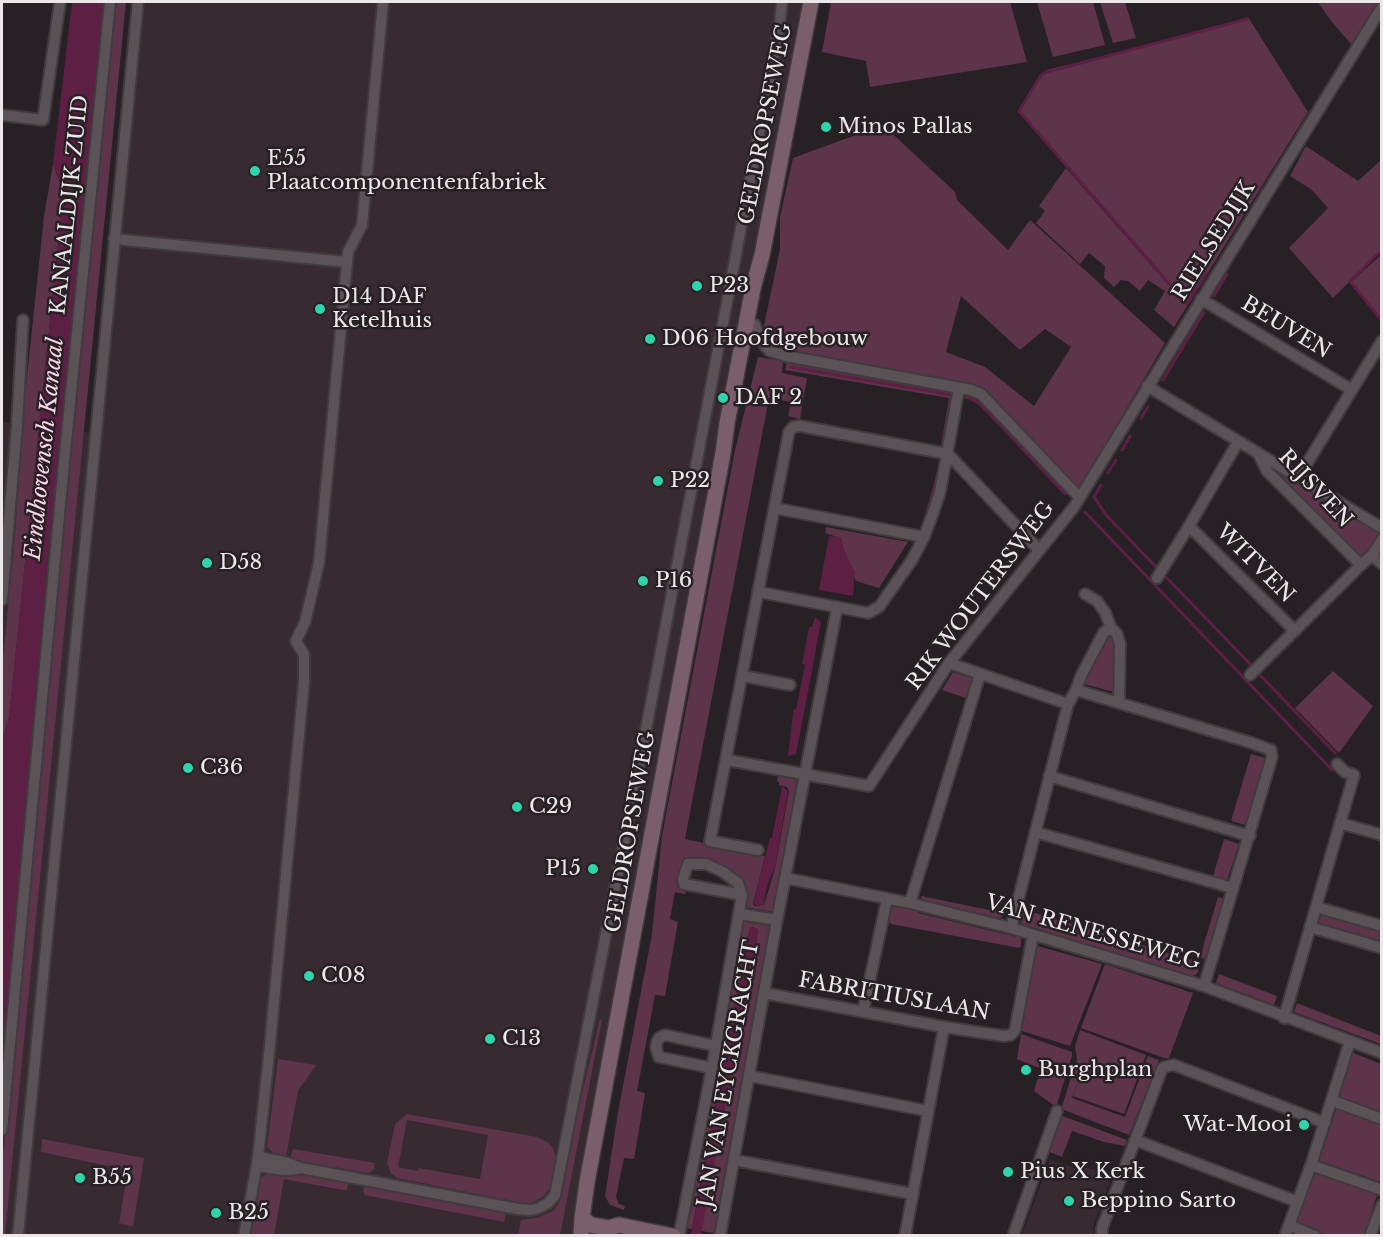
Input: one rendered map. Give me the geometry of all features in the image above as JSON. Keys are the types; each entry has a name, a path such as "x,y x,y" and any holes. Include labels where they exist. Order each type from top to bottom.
{"main road":[{"name":"GELDROPSEWEG","path":"581,1236 582,1218 729,411 753,288 796,104 811,2"},
{"name":"GELDROPSEWEG","path":"723,453 734,424 755,325 762,255"},
{"name":"GELDROPSEWEG","path":"574,1236 582,1218"},
{"path":"582,1218 610,1219 619,1225 673,1236"}],"street":[{"path":"2,115 43,120 60,2"},
{"name":"KANAALDIJK-ZUID","path":"2,1130 64,461 110,2"},
{"path":"18,1236 138,2"},
{"path":"244,1236 257,1162 304,682 304,655 296,641 305,622 319,563 348,252 362,225 383,2"},
{"path":"257,1162 285,1162 301,1168 525,1209 539,1208 555,1196 652,698 783,2"},
{"name":"RIELSEDIJK","path":"1080,497 1382,7"},
{"path":"114,239 347,262"},
{"name":"BEUVEN","path":"1200,299 1352,390"},
{"path":"2,600 17,425 23,320"},
{"path":"755,325 766,347 786,357 976,391 986,397 1080,497"},
{"name":"RIJSVEN","path":"1298,478 1382,341"},
{"name":"RIJSVEN","path":"1148,386 1382,528"},
{"path":"759,592 837,608 868,612 879,608 901,577 924,537 940,492 959,388"},
{"path":"758,850 710,841 789,432 793,427 800,426 948,454 1039,550"},
{"name":"WITVEN","path":"1157,578 1238,442"},
{"name":"RIJSVEN","path":"1258,453 1267,471 1361,565"},
{"name":"RIK WOUTERSWEG","path":"806,775 868,786 950,663 1080,497"},
{"path":"774,508 924,537"},
{"name":"WITVEN","path":"1188,526 1295,630"},
{"path":"1361,565 1372,555 1382,540"},
{"path":"1372,555 1382,564"},
{"name":"WITVEN","path":"1250,675 1361,565"},
{"path":"1085,594 1098,601 1111,628 1117,634 1120,644 1119,702"},
{"name":"JAN VAN EYCKGRACHT","path":"720,1236 777,920 837,608"},
{"path":"1011,928 1068,704 1104,632 1111,628"},
{"path":"950,663 1068,704"},
{"path":"910,903 980,674"},
{"path":"743,676 790,685"},
{"path":"1076,690 1271,750 1272,757 1250,836 1204,986"},
{"path":"727,760 806,775"},
{"path":"1284,1017 1353,775 1345,772 1337,764"},
{"path":"1049,776 1250,836"},
{"path":"1340,822 1382,835"},
{"path":"1035,832 1233,888"},
{"path":"688,864 706,864 723,872 738,884 742,895 684,884 683,879 688,864"},
{"name":"VAN RENESSEWEG","path":"785,878 910,903 1011,928 1204,986 1382,1053"},
{"name":"JAN VAN EYCKGRACHT","path":"679,1236 712,1068 742,895"},
{"path":"863,1012 887,899"},
{"path":"1316,907 1382,926"},
{"name":"JAN VAN EYCKGRACHT","path":"740,914 777,920"},
{"path":"1310,927 1382,948"},
{"name":"FABRITIUSLAAN","path":"764,993 944,1027 1004,1036 1011,1035 1015,1029 1033,935"},
{"path":"905,1236 944,1027"},
{"name":"JAN VAN EYCKGRACHT","path":"712,1068 659,1057 657,1042 665,1035 716,1046"},
{"path":"1315,1236 1287,1230 1333,1101 1350,1041"},
{"path":"1102,1236 1102,1228 1162,1070 1168,1066 1174,1065 1325,1123"},
{"path":"750,1076 928,1111"},
{"path":"1333,1101 1382,1119"},
{"path":"1012,1236 1057,1111"},
{"path":"1135,1140 1298,1202"},
{"path":"734,1160 913,1194"},
{"path":"1311,1165 1382,1190"},
{"path":"1370,1236 1382,1205"}],"shaded area":[{"path":"114,2 126,2 5,1235 2,1236 2,1165"},
{"path":"145,2 802,2 791,82 742,311 683,626 577,1235 2,1236 2,422 101,434"},
{"path":"831,2 1010,2 1027,62 870,87 866,61 822,52"},
{"path":"1037,2 1093,2 1105,45 1053,57"},
{"path":"1100,2 1125,2 1136,38 1113,43"},
{"path":"1318,2 1379,2 1351,44"},
{"path":"1248,17 1308,112 1174,327 1154,310 1165,291 1148,280 1140,291 1128,281 1121,280 1114,287 1104,278 1105,266 1089,253 1080,264 1036,223 1045,211 1039,206 1066,168 1184,303 1018,110 1046,70 1168,41"},
{"path":"883,125 955,192 957,200 1008,250 1030,220 1165,343 1081,486 1074,486 988,393 977,386 780,351 762,335 780,249 780,217 793,158","holes":["961,296 1020,350 1045,329 1071,347 1034,406 985,367 946,352"]},
{"path":"1306,146 1358,181 1381,160 1381,250 1333,298 1289,248 1328,208 1312,190 1290,176"},
{"path":"53,164 62,187 59,234 9,717 2,740 2,669 15,535 24,405 44,216"},
{"path":"1381,255 1381,321 1351,282"},
{"path":"758,357 783,361 782,373 807,378 800,419 788,416 791,402 769,398 685,839 765,856 753,904 755,906 764,905 775,869 789,791 787,787 779,785 778,776 798,780 773,912 745,907 746,887 731,871 712,860 691,857 678,872 677,887 686,890 685,894 675,892 670,919 678,922 665,996 655,995 637,1091 645,1093 634,1159 624,1158 616,1197 619,1204 625,1206 624,1210 610,1205 605,1196 618,1112 652,934 662,836 735,450"},
{"path":"787,362 951,389 954,394 945,444 941,446 949,398 785,370"},
{"path":"1269,465 1378,531 1379,536 1374,546 1364,556 1356,556 1269,468"},
{"path":"826,527 908,542 879,588 856,581 841,538 825,533"},
{"path":"1108,635 1115,636 1114,692 1084,684"},
{"path":"1333,671 1373,706 1339,753 1295,708"},
{"path":"953,672 972,678 966,698 942,690"},
{"path":"1251,754 1265,758 1245,825 1231,821"},
{"path":"1224,839 1239,844 1227,880 1213,876"},
{"path":"921,896 999,912 1003,916 999,918 922,900"},
{"path":"1218,897 1224,899 1206,960 1200,957"},
{"path":"892,906 918,910 918,913 1021,938 1021,946 1019,948 891,924 889,922"},
{"path":"1022,911 1199,962 1197,974 1192,976 1022,924 1020,920"},
{"path":"1322,913 1381,930 1381,944 1318,924"},
{"path":"742,921 772,926 716,1230 713,1233 701,1231 756,944 758,930 752,927 744,954 692,1229 685,1228"},
{"path":"1038,946 1102,964 1070,1046 1022,1031"},
{"path":"1105,964 1193,993 1169,1058 1081,1028"},
{"path":"1219,974 1277,996 1274,1005 1216,983"},
{"path":"1297,1003 1381,1036 1381,1044 1294,1012"},
{"path":"600,1019 602,1020 560,1235 518,1235 521,1220 537,1218 553,1211 559,1203"},
{"path":"1080,1030 1146,1055 1124,1114 1073,1096 1085,1062 1072,1098 1125,1117 1148,1056 1159,1060 1129,1135 1061,1109 1077,1060 1075,1046"},
{"path":"1021,1034 1072,1052 1056,1107 1034,1091 1039,1068 1017,1059"},
{"path":"1351,1052 1381,1064 1381,1115 1339,1099"},
{"path":"278,1059 316,1065 298,1091 286,1156 281,1157 267,1147"},
{"path":"1337,1107 1381,1124 1381,1182 1319,1161"},
{"path":"407,1114 537,1137 553,1148 556,1158 551,1186 543,1197 528,1204 397,1178 391,1173 387,1163 395,1124","holes":["407,1120 488,1135 480,1179 419,1168 418,1171 398,1167"]},
{"path":"1060,1115 1127,1140 1125,1146 1104,1142 1072,1131 1062,1157 1047,1151"},
{"path":"42,1139 144,1158 133,1227 119,1223 128,1170 41,1152"},
{"path":"293,1149 375,1163 374,1169 369,1173 290,1159"},
{"name":"Beppino Sarto","path":"1050,1159 1077,1169 1079,1165 1112,1176 1093,1227 1094,1235 1022,1235"},
{"path":"280,1171 348,1183 347,1190 284,1179 274,1235 251,1236 261,1178 269,1172"},
{"path":"1316,1171 1378,1192 1364,1235 1327,1235 1295,1223"},
{"path":"364,1186 506,1212 504,1222 365,1195"}],"water":[{"name":"Eindhovensch Kanaal","path":"72,2 104,2 50,535 2,1060 2,740 9,717 59,234 62,187 53,164"},
{"path":"829,536 841,537 844,551 855,572 853,596 819,590"},
{"path":"815,617 821,622 796,754 788,756 793,713 796,709 805,665 802,664 809,627 812,627"},
{"path":"782,786 788,791 775,868 769,880 763,905 755,905 758,884 770,838 772,838"},
{"path":"751,927 758,929 756,944 701,1235 691,1235 744,954"}],"waterway":[{"path":"1207,273 1187,304 1019,111 1041,75 1047,72 1247,19"},
{"path":"1364,267 1382,250"},
{"path":"1364,268 1350,281 1382,321"},
{"path":"1214,296 1227,274"},
{"path":"1163,380 1204,312"},
{"path":"791,367 952,395 943,441"},
{"path":"966,397 982,406 1065,494"},
{"path":"1141,418 1148,407"},
{"path":"1122,450 1130,436"},
{"path":"1108,473 1116,460"},
{"path":"925,519 939,471"},
{"path":"1101,485 1094,497 1107,516 1157,568"},
{"path":"1085,512 1332,770"},
{"path":"1164,575 1251,665"},
{"path":"1259,674 1335,753"}],"place":[{"name":"Minos Pallas","path":"826,127"},
{"name":"E55 Plaatcomponentenfabriek","path":"255,171"},
{"name":"P23","path":"697,286"},
{"name":"D14 DAF Ketelhuis","path":"320,309"},
{"name":"D06 Hoofdgebouw","path":"650,339"},
{"name":"DAF 2","path":"723,398"},
{"name":"P22","path":"658,481"},
{"name":"D58","path":"207,563"},
{"name":"P16","path":"643,581"},
{"name":"C36","path":"188,768"},
{"name":"C29","path":"517,807"},
{"name":"P15","path":"593,869"},
{"name":"C08","path":"309,976"},
{"name":"C13","path":"490,1039"},
{"name":"Burghplan","path":"1026,1070"},
{"name":"Wat-Mooi","path":"1304,1125"},
{"name":"Pius X Kerk","path":"1008,1172"},
{"name":"B55","path":"80,1178"},
{"name":"Beppino Sarto","path":"1069,1201"},
{"name":"B25","path":"216,1213"}]}
